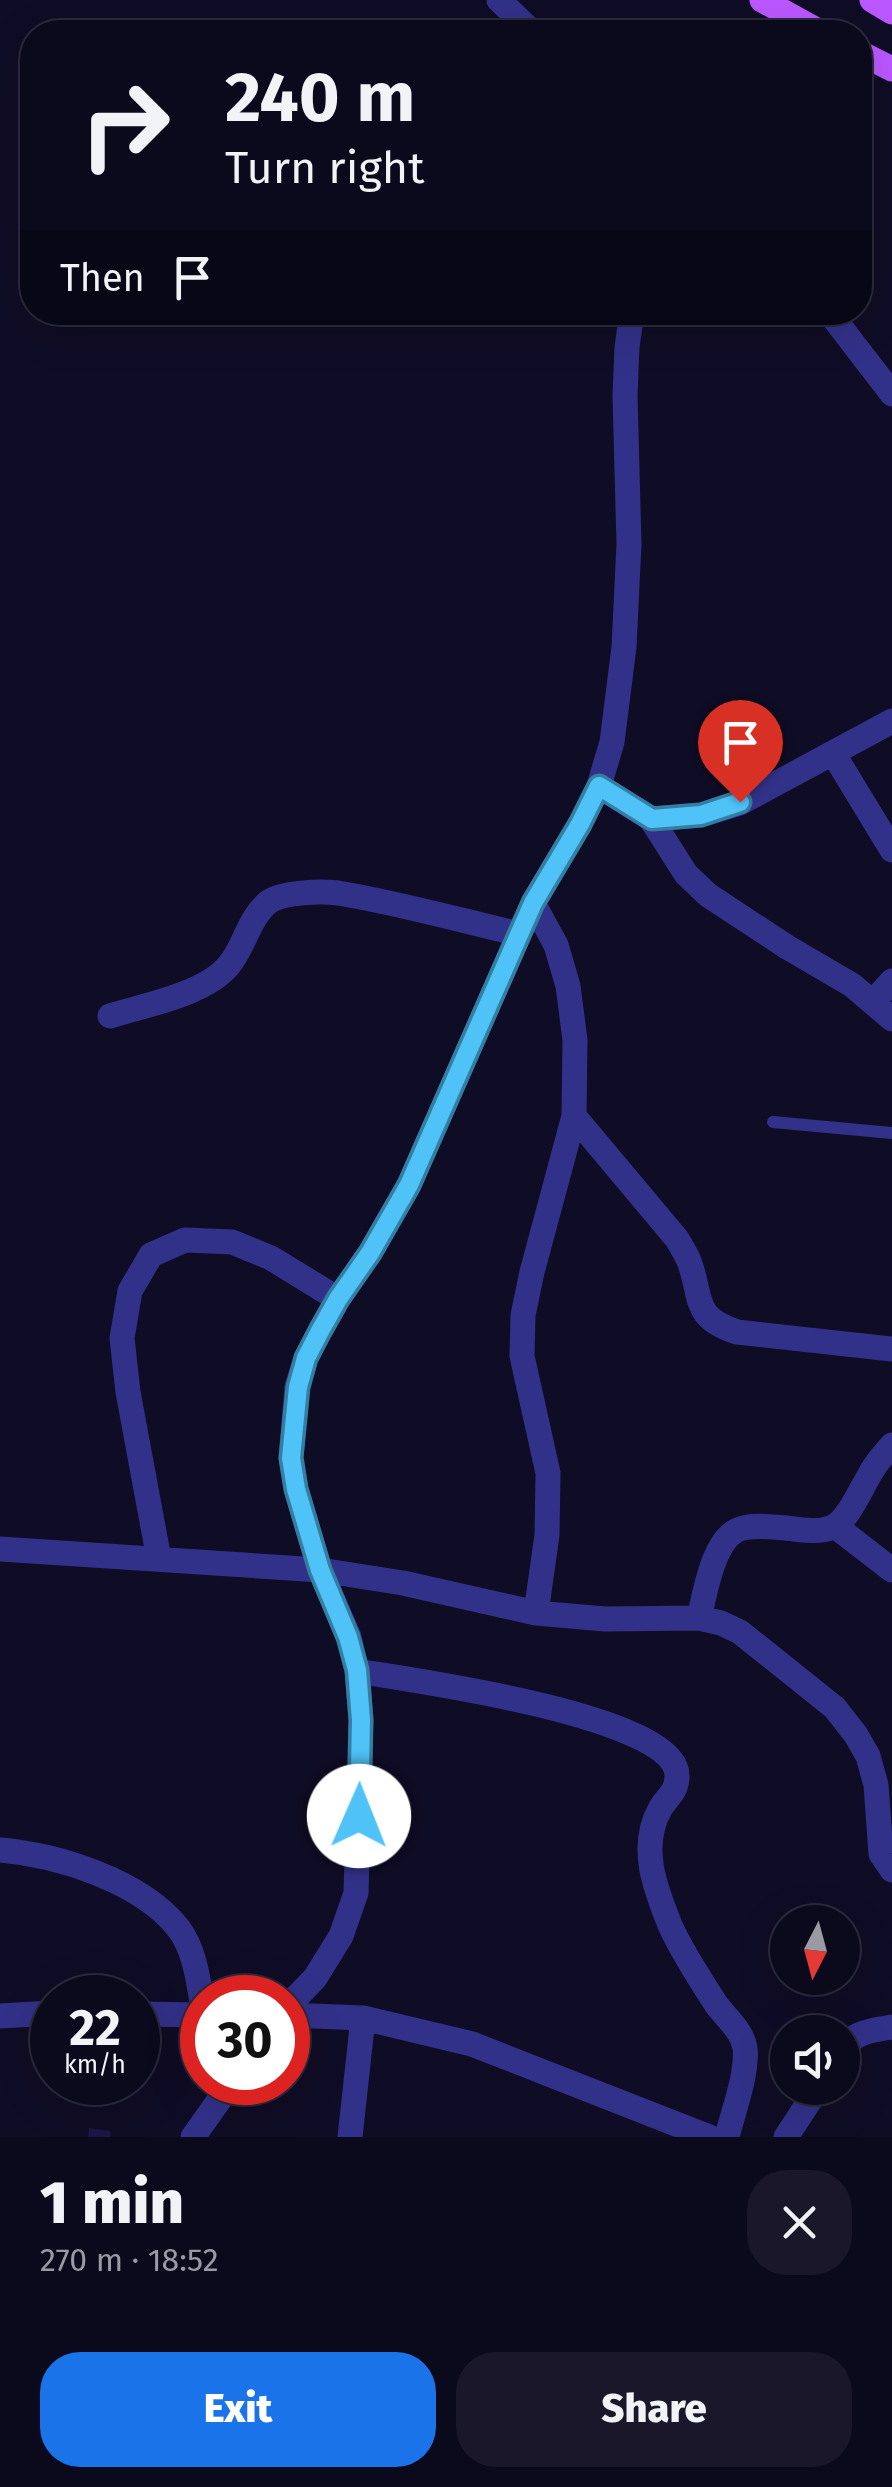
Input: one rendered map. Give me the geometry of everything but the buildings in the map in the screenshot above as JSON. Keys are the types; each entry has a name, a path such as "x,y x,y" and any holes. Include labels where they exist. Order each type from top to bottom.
{"main road":[{"path":"762,0 798,20"},
{"path":"872,0 892,12"}],"street":[{"path":"499,0 520,20"},
{"path":"310,1983 342,1936 356,1892 361,1720 357,1670 348,1637 320,1570 296,1489 291,1458 298,1387 306,1358 338,1299 409,1185 533,903 599,786 612,742 624,647 629,544 625,396 630,325"},
{"path":"839,325 892,394"},
{"path":"652,819 701,815 740,802 892,721"},
{"path":"833,753 892,850"},
{"path":"599,786 652,819 686,874 708,895 787,948 852,985 882,1010 892,980"},
{"path":"110,1016 216,979 231,963 257,914 272,899 335,892 519,934"},
{"path":"533,903 556,945 568,986 575,1040 574,1116 523,1315 522,1356 548,1473 547,1535 536,1613"},
{"path":"574,1116 677,1239 689,1261 702,1310 719,1326 736,1332 892,1349"},
{"path":"159,1559 122,1338 130,1291 151,1255 186,1240 232,1242 271,1258 338,1299"},
{"path":"699,1618 712,1568 730,1534 759,1526 814,1531 835,1526 892,1446"},
{"path":"835,1526 892,1570"},
{"path":"0,1549 320,1570 423,1587 536,1613 721,1622 740,1632 835,1708 856,1735 868,1756 876,1785 881,1854 892,1870"},
{"path":"357,1670 540,1703 646,1740 670,1757 678,1773 675,1791 651,1830 649,1860 672,1929 716,2004 740,2034 744,2048 744,2068 727,2137"},
{"path":"0,1850 82,1868 148,1898 180,1930 198,1975"},
{"path":"0,2016 30,2014"},
{"path":"310,2016 363,2018 472,2044 709,2137"},
{"path":"350,2137 363,2018"},
{"path":"860,2035 892,2028"},
{"path":"211,2105 212,2111"},
{"path":"194,2137 216,2105"},
{"path":"786,2137 807,2105"}],"lane":[{"path":"773,1122 892,1133"}],"route":[{"path":"359,1816 361,1720 357,1670 348,1637 320,1570 291,1458 298,1387 306,1358 409,1185 533,903 599,786 652,819 701,815 740,802"}]}
